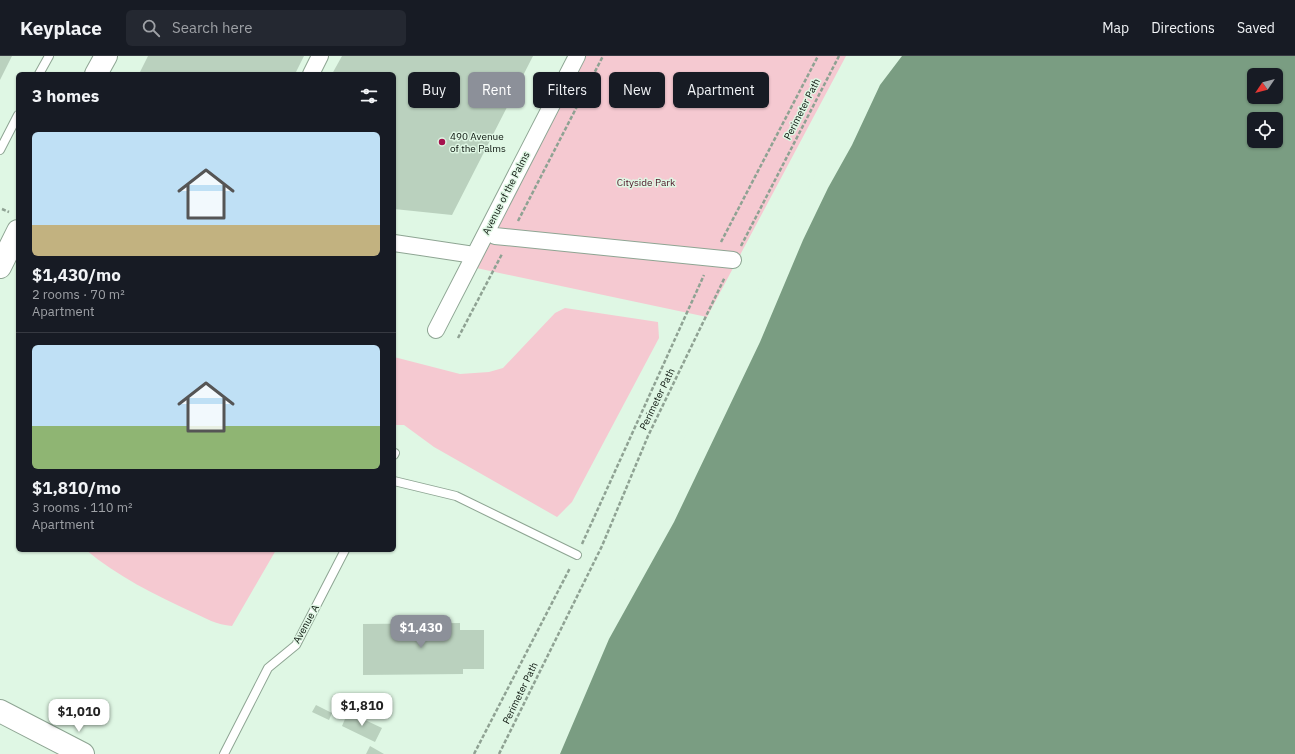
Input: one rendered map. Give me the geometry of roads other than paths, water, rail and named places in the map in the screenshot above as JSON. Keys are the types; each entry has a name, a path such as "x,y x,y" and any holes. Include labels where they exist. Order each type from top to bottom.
{"street":[{"path":"97,72 106,56"},
{"path":"312,72 320,56"},
{"name":"Avenue of the Palms","path":"436,330 577,56"},
{"path":"0,267 14,222"},
{"path":"503,237 733,260"},
{"path":"396,243 474,255"},
{"path":"0,711 54,748 84,754"}],"lane":[{"path":"40,72 49,56"},
{"path":"0,150 16,119"},
{"path":"396,481 456,496 577,555"},
{"name":"Avenue A","path":"224,754 268,668 296,645 344,552"}],"place":[{"name":"490 Avenue of the Palms","path":"442,142"}],"park label":[{"name":"Cityside Park","path":"646,182"}]}
